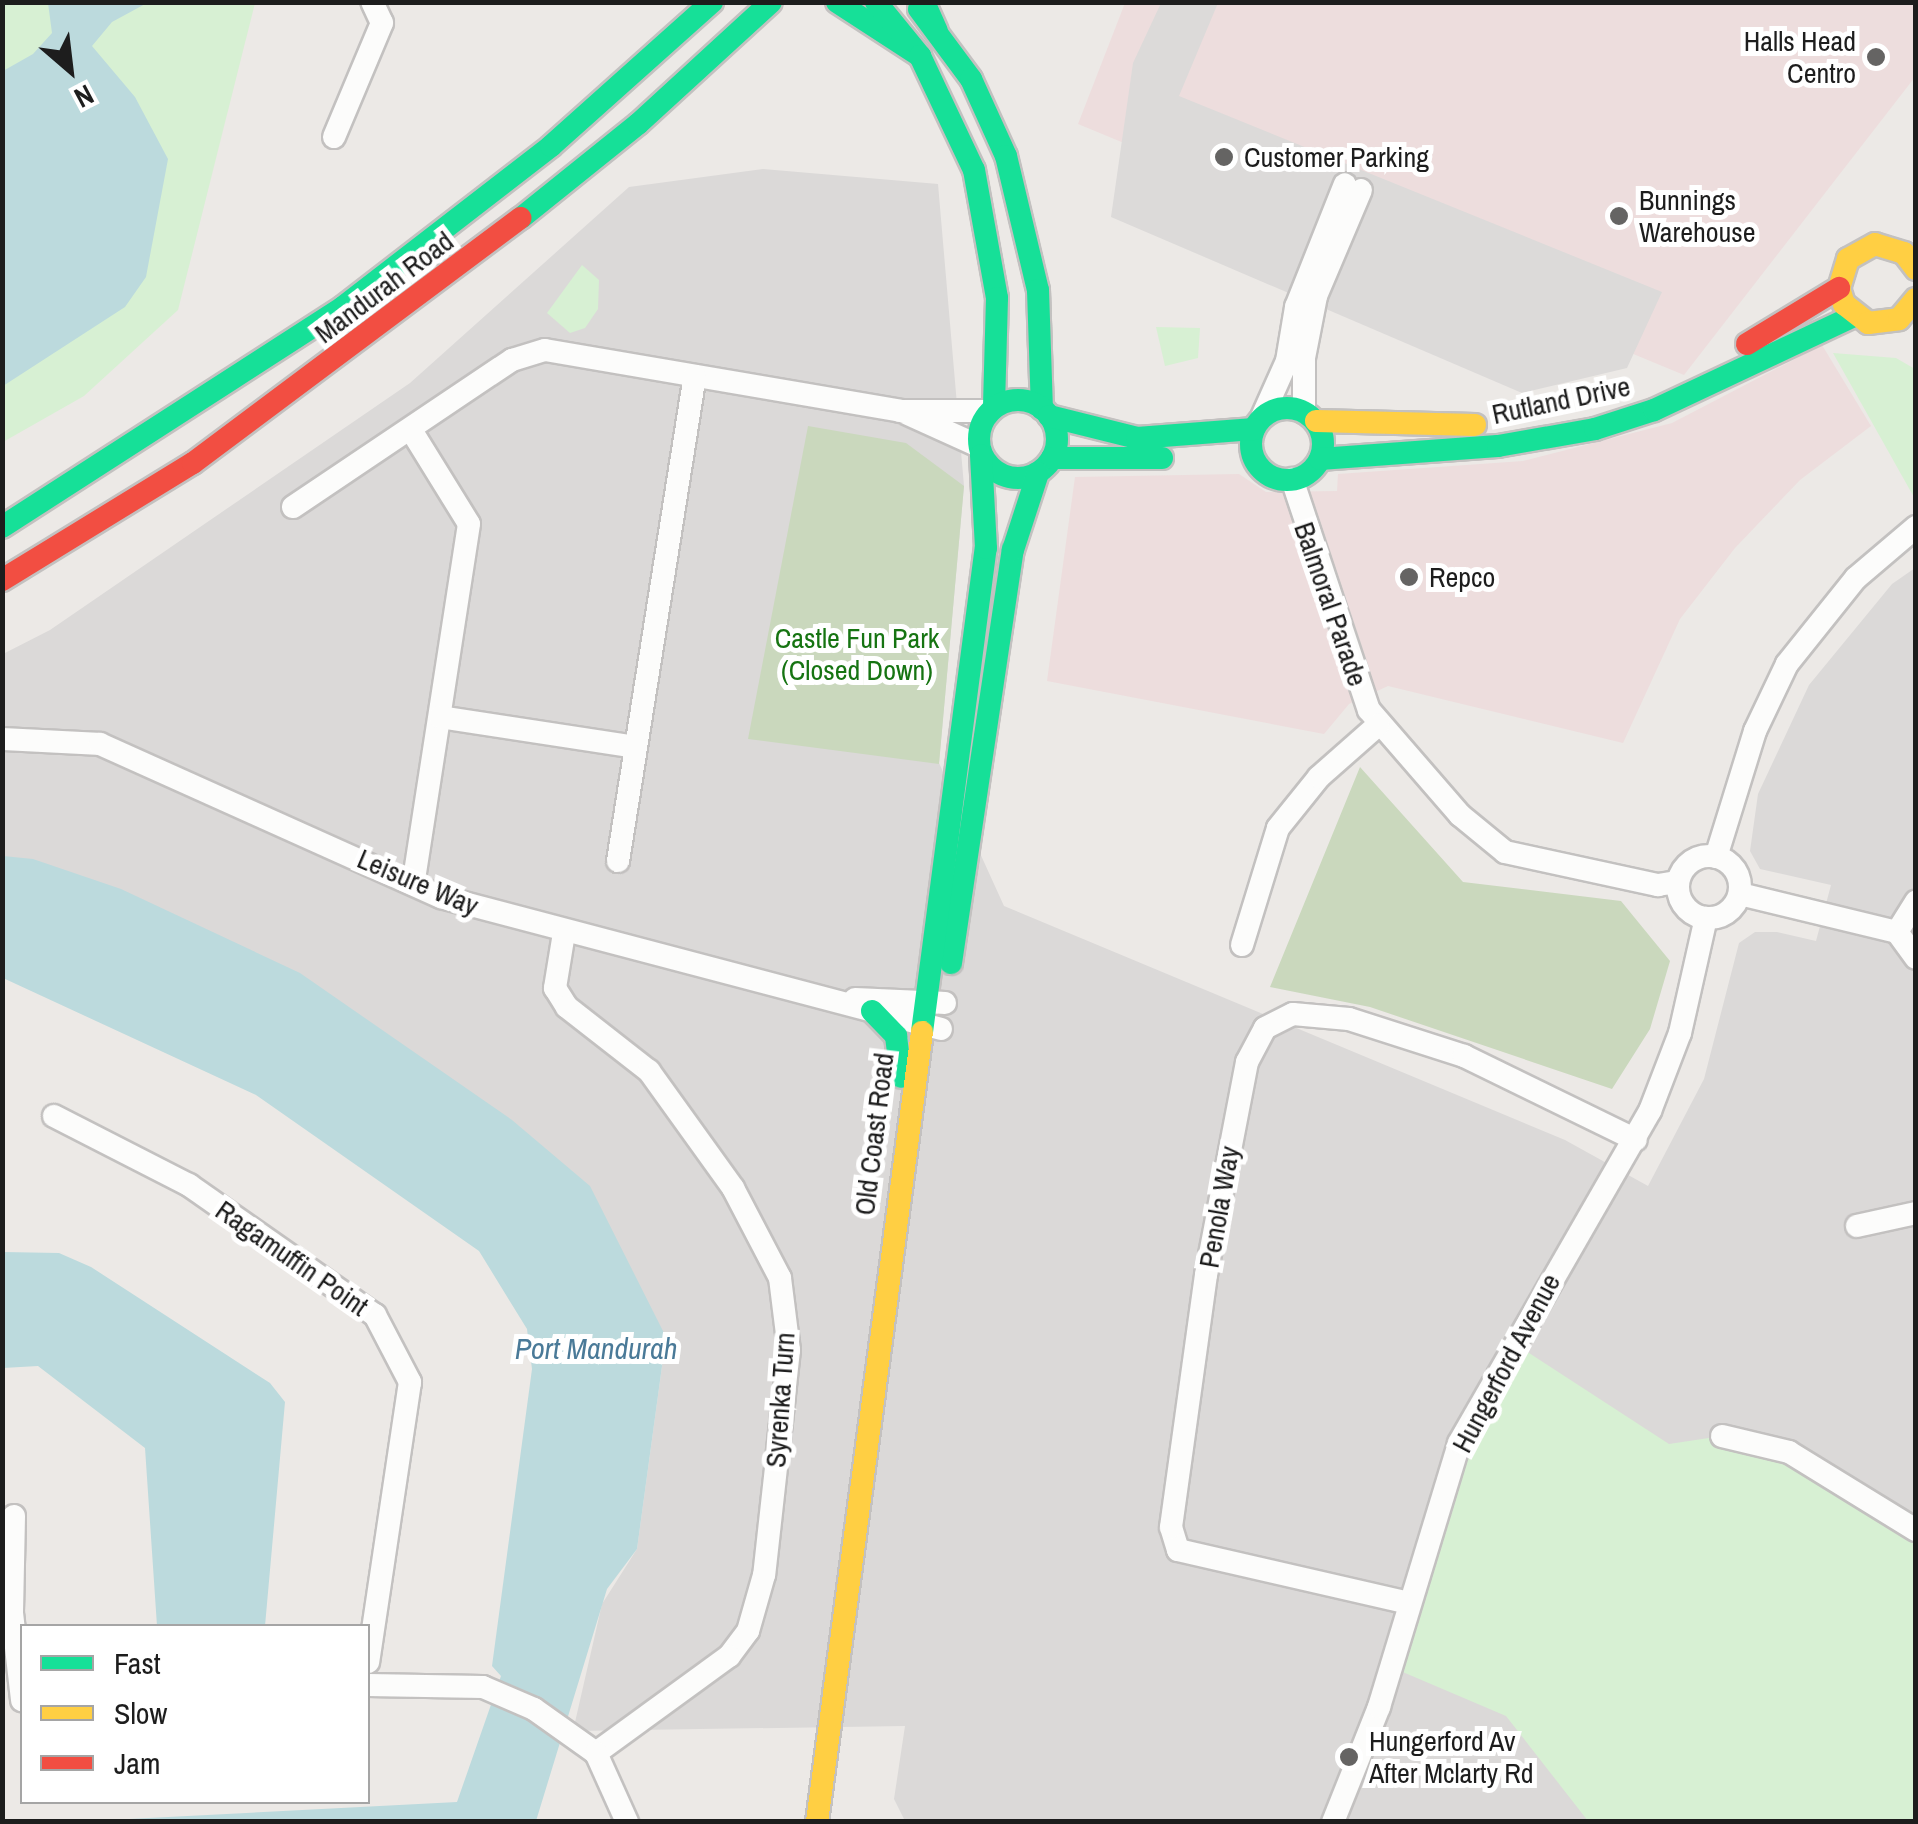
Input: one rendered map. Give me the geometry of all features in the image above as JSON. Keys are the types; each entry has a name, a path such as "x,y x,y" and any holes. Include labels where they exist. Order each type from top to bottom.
{"main road":[{"name":"Mandurah Road","path":"2,527 343,308 551,146 712,2"},
{"name":"Mandurah Road","path":"2,580 193,462 430,292 638,124 771,2"},
{"path":"837,2 920,56"},
{"path":"876,2 920,56 957,125 982,201 996,298 992,409 980,450 1006,476 1045,465 1253,457 1273,477 1292,479 1320,459 1310,416 1290,408 1258,423 1137,438 1046,412 1024,400 992,409"},
{"path":"914,2 938,30"},
{"path":"924,2 990,117 1030,240 1046,412 1057,437 1045,465"},
{"path":"1916,269 1904,253 1875,244 1848,259 1839,288 1854,316 1884,324 1907,313 1916,300"},
{"name":"Rutland Drive","path":"1310,416 1456,426 1531,421 1605,405 1756,340 1839,288"},
{"name":"Rutland Drive","path":"1320,459 1498,446 1595,429 1654,410 1854,316"},
{"path":"1253,457 1258,423"},
{"name":"Old Coast Road","path":"843,1822 846,1733 986,548 980,450"},
{"name":"Old Coast Road","path":"817,1822 905,1133 932,1013 1012,550 1045,465"},
{"path":"872,1011 896,1036 905,1133"}],"street":[{"path":"334,137 382,24 372,2"},
{"path":"1258,423 1287,361 1296,306 1353,187 1316,296 1304,358 1310,416"},
{"path":"1884,324 1916,334"},
{"path":"293,507 512,360 545,350 900,411 992,409"},
{"path":"618,861 695,376"},
{"path":"900,411 980,450"},
{"path":"411,430 470,524 413,884"},
{"name":"Balmoral Parade","path":"1292,479 1356,683 1378,726 1493,846 1658,885 1678,882"},
{"path":"1716,857 1755,731 1788,664 1856,578 1916,526"},
{"path":"440,717 636,748"},
{"path":"1242,945 1278,828 1319,777 1378,726"},
{"name":"Leisure Way","path":"2,738 100,744 413,884 564,934 846,1000 932,1013"},
{"path":"1716,857 1736,870 1740,894 1726,913 1706,918 1685,907 1678,882 1690,862 1716,857"},
{"path":"1740,894 1897,932 1916,958"},
{"path":"1897,932 1916,902"},
{"name":"Hungerford Avenue","path":"1333,1822 1379,1707 1440,1497 1479,1400 1636,1140 1680,1033 1706,918"},
{"name":"Syrenka Turn","path":"564,934 555,988 567,1006 649,1070 733,1188 780,1278 790,1350 764,1575 748,1631 730,1656 596,1752"},
{"name":"Leisure Way","path":"846,1000 872,1011 932,1013"},
{"name":"Penola Way","path":"1410,1603 1178,1550 1171,1527 1206,1275 1248,1062 1265,1028 1292,1014 1349,1019 1411,1034 1464,1056 1636,1140"},
{"name":"Ragamuffin Point","path":"54,1116 189,1185 374,1315 410,1382 370,1649"},
{"path":"1857,1226 1916,1213"},
{"path":"1722,1436 1789,1452 1916,1530"},
{"path":"14,1516 12,1613 20,1683"},
{"path":"370,1685 482,1687 573,1731 596,1752 627,1822"}],"shaded area":[{"path":"1125,3 1915,3 1915,77 1684,375 1078,124"},
{"name":"Customer Parking","path":"1161,3 1218,3 1179,96 1662,292 1627,368 1522,393 1111,217 1133,63"},
{"path":"763,169 938,184 964,486 939,763 1004,906 1565,1140 1648,1186 1704,1079 1739,943 1755,932 1777,932 1816,941 1831,885 1760,869 1750,851 1758,794 1809,685 1892,584 1915,568 1915,1821 905,1821 894,1799 905,1726 573,1731 602,1604 637,1549 666,1337 3,878 3,654 50,630 410,383 629,187"},
{"path":"1822,345 1871,426 1800,480 1735,548 1680,619 1623,743 1388,686 1349,704 1324,734 1047,681 1075,477 1239,474 1266,492 1337,491 1338,474 1523,461 1672,423"}],"green space":[{"path":"3,3 255,3 178,310 84,396 3,442"},
{"path":"582,265 599,280 598,309 585,328 570,333 547,313"},
{"path":"1156,327 1200,328 1198,358 1165,366"},
{"path":"1833,353 1896,358 1915,369 1915,499"},
{"name":"Castle Fun Park (Closed Down)","path":"808,426 906,443 964,486 939,764 748,739"},
{"path":"1360,767 1463,882 1621,901 1670,961 1650,1029 1612,1089 1370,1007 1270,987"},
{"path":"1512,1342 1669,1444 1722,1436 1789,1452 1915,1530 1915,1821 1588,1821 1506,1716 1391,1667 1434,1515"}],"water":[{"path":"48,3 147,3 112,22 92,46 135,97 168,159 146,277 125,307 3,386 3,71 33,54 52,33"},
{"name":"Port Mandurah","path":"3,856 33,859 121,889 300,973 512,1120 590,1186 666,1337 637,1549 607,1589 536,1821 90,1821 457,1802 501,1676 492,1666 532,1369 527,1329 479,1251 256,1095 3,978"},
{"path":"3,1252 59,1253 91,1267 270,1383 285,1402 265,1624 157,1624 145,1448 38,1366 3,1368"}],"traffic: fast":[{"path":"2,527 343,307 551,146 712,2"},
{"path":"521,218 638,124 771,2"},
{"path":"837,2 920,56"},
{"path":"876,2 920,56 974,170 997,298 994,408"},
{"path":"924,2 937,31"},
{"path":"919,9 971,79 1006,156 1038,290 1042,409"},
{"path":"1320,459 1498,446 1595,429 1654,410 1854,316"},
{"path":"1018,400 1046,411 1057,439 1046,467 1018,478 990,467 979,439 990,411 1018,400"},
{"path":"1287,408 1312,419 1323,444 1312,469 1287,480 1262,469 1251,444 1262,419 1287,408"},
{"path":"1049,416 1137,438 1254,429"},
{"path":"922,1032 986,548 981,455"},
{"path":"1052,458 1162,458"},
{"path":"951,963 1013,550 1038,473"},
{"path":"872,1011 896,1036 901,1077"}],"traffic: slow":[{"path":"1916,269 1904,253 1875,244 1848,259 1839,288 1844,304 1868,323 1899,319 1916,299"},
{"path":"1316,421 1475,425"},
{"path":"817,1822 922,1032"}],"traffic: jam":[{"path":"2,580 193,463 521,218"},
{"path":"1747,344 1839,288"}],"place":[{"name":"Halls Head Centro","path":"1876,57"},
{"name":"Customer Parking","path":"1224,157"},
{"name":"Bunnings Warehouse","path":"1619,216"},
{"name":"Repco","path":"1409,577"},
{"name":"Hungerford Av After Mclarty Rd","path":"1349,1757"}]}
